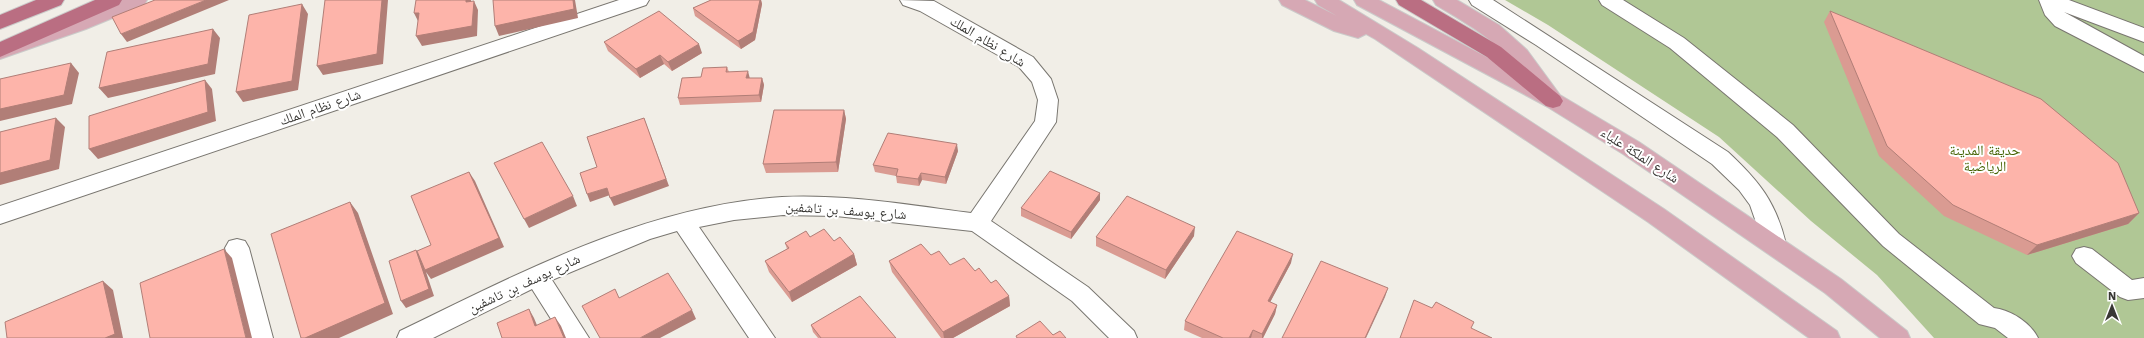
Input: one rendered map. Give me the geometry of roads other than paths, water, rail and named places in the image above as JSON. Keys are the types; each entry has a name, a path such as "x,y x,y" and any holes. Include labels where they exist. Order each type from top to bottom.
{"highway":[{"path":"0,8 17,0"},
{"path":"0,22 54,0"},
{"path":"0,51 112,0"},
{"path":"1406,0 1494,52 1553,101"}],"main road":[{"path":"0,51 78,24 137,0"},
{"path":"1289,0 1341,26 1396,42"},
{"path":"1325,0 1396,42 1696,242 1828,338"},
{"name":"شارع الملكة علياء","path":"1364,0 1553,101 1631,148 1774,244 1833,286 1898,338"},
{"path":"1443,0 1494,31 1534,73 1553,101"}],"street":[{"name":"شارع نظام الملك","path":"0,215 639,0"},
{"name":"شارع نظام الملك","path":"910,0 927,6 1026,62 1041,79 1048,100 1045,122 977,223"},
{"path":"1479,0 1544,40 1720,158 1756,195 1767,217 1774,244"},
{"path":"1609,0 1677,43 1785,131 1891,240 1988,317 2001,319 2026,338"},
{"path":"2050,0 2144,35"},
{"path":"2050,0 2055,15 2062,21 2144,65"},
{"name":"شارع يوسف بن تاشفين","path":"409,338 536,276 644,232 682,221 734,211 783,206 836,207 893,212 977,223 1080,294 1125,338"},
{"path":"682,221 763,338"},
{"path":"238,248 261,338"},
{"path":"2084,256 2128,290 2144,288"},
{"path":"536,276 577,338"}],"park label":[{"name":"حديقة المدينة الرياضية","path":"1985,158"}]}
